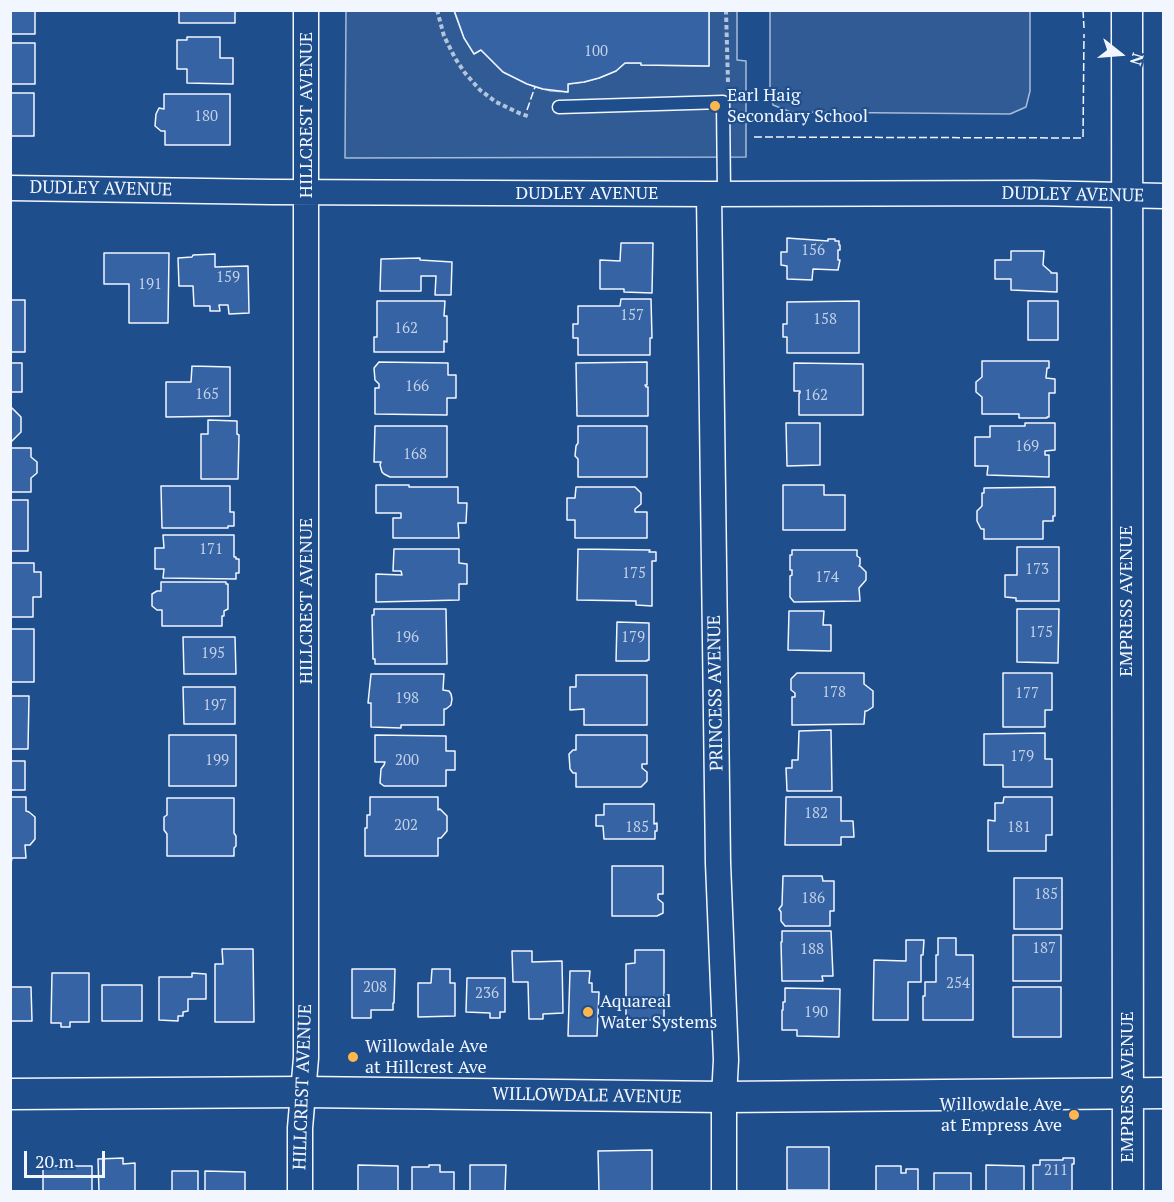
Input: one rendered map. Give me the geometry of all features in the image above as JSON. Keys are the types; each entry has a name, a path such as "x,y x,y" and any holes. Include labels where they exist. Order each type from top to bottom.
{"street":[{"name":"HILLCREST AVENUE","path":"300,1191 300,1128 306,1058 308,192 306,10"},
{"name":"EMPRESS AVENUE","path":"1127,10 1128,1191"},
{"name":"DUDLEY AVENUE","path":"10,188 717,194 1034,193 1164,196"},
{"name":"PRINCESS AVENUE","path":"717,194 718,863 726,1060 724,1191"},
{"name":"WILLOWDALE AVENUE","path":"10,1094 303,1092 724,1097 1164,1093"}],"lane":[{"path":"559,107 723,102 717,194"}],"path":[{"path":"437,10 444,36 465,73 480,90 496,102 530,117"}],"shaded area":[{"path":"346,11 454,11 464,38 481,50 503,72 535,87 568,92 568,84 599,78 616,71 625,63 709,66 709,11 737,11 737,60 746,61 746,157 345,158"},
{"path":"770,11 1030,11 1030,91 1026,107 1010,114 791,112 773,105 770,90"}],"building":[{"path":"10,10 35,10 35,34 10,34"},
{"path":"179,10 235,10 235,23 179,23"},
{"name":"Earl Haig Secondary School","path":"454,10 709,10 709,66 625,63 616,71 599,78 568,84 568,92 543,89 503,72 481,50 474,54 464,38"},
{"path":"187,37 220,37 220,58 233,58 233,84 187,83 187,69 177,69 177,40 187,40"},
{"path":"10,43 35,43 35,84 10,84"},
{"path":"10,93 34,93 34,136 10,136"},
{"path":"164,94 230,94 230,145 165,145 165,131 155,126 159,108 164,109"},
{"path":"787,238 839,241 838,270 813,269 812,280 787,279 787,266 781,265 781,252 787,252"},
{"path":"621,243 653,243 652,293 624,292 624,289 600,289 600,260 620,261"},
{"path":"1011,251 1044,251 1043,265 1051,273 1057,273 1057,292 1011,290 1011,279 995,279 995,260 1011,260"},
{"path":"104,253 169,253 168,323 129,323 129,284 104,284"},
{"path":"215,254 215,267 248,266 249,313 229,314 228,305 219,305 220,311 210,311 210,306 194,306 193,286 179,286 178,258"},
{"path":"420,258 420,260 452,262 451,295 435,295 436,276 421,276 421,291 380,291 381,259"},
{"path":"621,299 651,299 650,355 578,355 578,338 573,338 573,324 578,324 578,306 620,306"},
{"path":"10,300 25,300 25,352 10,352"},
{"path":"377,301 445,301 447,342 444,341 444,352 374,352 374,337 377,337"},
{"path":"859,301 859,353 787,353 787,337 783,337 783,324 787,324 787,302"},
{"path":"1028,301 1058,301 1058,340 1028,340"},
{"path":"982,361 1049,361 1046,378 1055,379 1055,393 1049,393 1049,417 1019,418 1019,414 982,414 982,397 976,392 976,382 982,377"},
{"path":"379,362 448,363 448,375 456,375 456,398 447,398 447,415 375,414 375,388 379,388 379,384 375,380 374,368"},
{"path":"647,362 647,385 645,385 648,387 648,416 577,416 576,363"},
{"path":"10,363 22,363 22,392 10,392"},
{"path":"794,363 863,364 863,415 799,415 800,391 794,391"},
{"path":"192,366 230,367 230,416 166,417 166,382 191,382"},
{"path":"10,408 21,417 21,432 12,441 10,441"},
{"path":"208,420 237,421 238,479 201,479 201,434 208,434"},
{"path":"786,423 820,423 820,465 787,466"},
{"path":"1025,423 1055,423 1055,450 1045,451 1045,455 1049,455 1049,477 987,475 988,466 975,466 975,437 990,437 990,426 1025,426"},
{"path":"375,426 447,426 447,477 390,477 384,474 381,462 374,462"},
{"path":"578,426 647,426 647,477 578,477 578,459 575,456"},
{"path":"10,448 31,448 31,457 37,462 37,473 31,478 31,492 10,492"},
{"path":"376,485 458,487 458,503 467,503 466,523 458,523 459,538 393,538 393,518 401,518 401,513 376,513"},
{"path":"783,485 824,485 824,495 845,495 845,530 783,530"},
{"path":"161,486 230,486 230,512 234,512 234,526 228,526 228,528 162,528"},
{"path":"576,487 635,487 641,493 641,504 635,512 647,512 647,538 575,538 575,520 567,520 567,498 575,498"},
{"path":"1055,487 1055,516 1053,516 1053,521 1043,521 1043,539 984,539 984,529 981,529 977,521 977,511 982,506 984,488"},
{"path":"10,500 28,500 28,551 10,551"},
{"path":"163,535 234,535 234,557 239,559 239,573 236,573 236,579 163,578 164,569 155,569 155,548 164,548"},
{"path":"1017,547 1059,547 1059,601 1016,601 1016,598 1005,597 1005,575 1017,575"},
{"path":"394,549 459,549 459,563 467,564 467,584 459,584 459,600 376,602 376,574 402,575 401,571 393,571"},
{"path":"578,549 656,552 656,561 652,561 652,606 636,605 636,601 577,600"},
{"path":"792,550 857,550 857,556 860,558 859,566 866,572 866,580 859,588 860,601 794,602 790,597"},
{"path":"10,563 34,563 34,572 41,572 41,597 33,597 33,617 10,617"},
{"path":"161,582 226,582 228,584 228,609 222,616 222,626 162,626 162,610 157,610 152,606 152,594 161,591"},
{"path":"374,609 446,609 447,664 375,664 372,615 374,615"},
{"path":"1017,609 1059,609 1058,663 1017,662"},
{"path":"789,611 824,611 823,625 831,625 831,651 788,650"},
{"path":"617,622 649,623 649,660 616,661"},
{"path":"10,629 34,629 34,682 10,682"},
{"path":"183,637 235,637 236,674 184,674"},
{"path":"797,673 864,673 864,684 873,691 873,707 865,711 864,724 792,725 792,697 795,697 795,693 791,690 791,679"},
{"path":"1003,673 1052,673 1052,710 1045,710 1045,727 1003,727"},
{"path":"371,674 444,674 443,690 449,691 452,699 451,705 444,709 444,725 401,725 401,728 371,727 371,703 368,703"},
{"path":"576,675 647,675 647,725 584,725 584,709 570,710 570,687 576,687"},
{"path":"183,687 235,687 235,724 184,724"},
{"path":"10,696 29,696 28,749 10,749"},
{"path":"831,730 832,791 787,791 786,768 792,768 792,760 798,760 799,731"},
{"path":"1045,733 1045,759 1052,759 1052,787 1003,787 1003,765 984,765 984,734"},
{"path":"169,735 236,735 236,786 169,786"},
{"path":"375,735 446,736 446,751 455,751 455,770 446,770 446,786 384,786 380,783 381,769 385,762 375,762"},
{"path":"576,735 647,735 647,764 642,764 642,768 647,772 647,781 641,787 576,787 576,773 570,769 569,754 576,750"},
{"path":"10,761 25,761 25,790 10,790"},
{"path":"10,797 26,797 26,811 35,817 35,839 30,845 25,845 26,858 12,858 11,863"},
{"path":"370,797 438,797 438,810 440,809 447,816 447,831 441,838 438,838 438,856 365,856 365,828 367,828 367,815 370,815"},
{"path":"786,797 841,797 841,821 853,821 854,837 841,837 841,845 785,845"},
{"path":"1004,797 1052,797 1052,835 1046,835 1046,851 988,851 988,820 995,821 995,803 1003,803"},
{"path":"167,798 234,798 236,846 234,856 167,856 164,817 167,815"},
{"path":"604,804 654,804 654,824 657,823 655,839 604,839 603,826 596,826 596,815 604,815"},
{"path":"612,866 663,866 663,894 658,894 658,899 663,903 663,913 657,916 612,916"},
{"path":"783,876 822,876 823,881 834,881 834,911 830,911 830,926 785,926 781,921 779,909 782,905"},
{"path":"1014,878 1062,878 1062,929 1014,929"},
{"path":"782,931 831,931 833,976 822,976 823,981 782,981"},
{"path":"1013,935 1061,935 1061,981 1013,981"},
{"path":"938,938 956,938 956,955 973,955 973,1020 923,1020 925,982 936,982"},
{"path":"906,940 924,940 923,955 921,955 921,982 908,982 908,1020 873,1020 874,960 906,961"},
{"path":"222,949 253,949 254,1022 215,1022 215,964 223,964"},
{"path":"635,950 664,950 664,1020 626,1020 626,964 635,963"},
{"path":"512,951 532,951 532,962 562,961 563,1013 543,1014 543,1019 529,1019 528,982 513,982"},
{"path":"352,969 395,969 393,1010 371,1010 371,1018 352,1018"},
{"path":"432,969 450,969 450,983 455,983 455,1016 418,1017 418,983 431,983"},
{"path":"570,971 590,971 589,983 592,983 592,992 599,992 597,1036 568,1036"},
{"path":"52,973 89,973 89,1022 70,1022 70,1027 61,1027 61,1023 51,1023"},
{"path":"192,973 206,974 206,999 188,999 188,1011 183,1012 183,1016 178,1016 178,1021 159,1020 159,977 192,977"},
{"path":"467,978 505,978 505,1012 500,1012 500,1018 490,1018 490,1013 466,1012"},
{"path":"102,985 142,985 142,1021 102,1021"},
{"path":"10,987 31,987 32,1021 10,1021"},
{"path":"1013,987 1061,987 1061,1037 1013,1037"},
{"path":"785,988 840,989 839,1037 797,1036 797,1030 782,1030"},
{"path":"787,1147 829,1147 829,1190 787,1190"},
{"path":"652,1150 652,1192 599,1192 598,1151"},
{"path":"123,1158 123,1164 135,1163 135,1192 99,1192 98,1159"},
{"path":"1063,1158 1074,1158 1072,1191 1033,1192 1033,1165 1040,1165 1040,1160 1063,1160"},
{"path":"358,1165 398,1166 398,1192 358,1192"},
{"path":"429,1165 440,1165 440,1172 454,1172 454,1192 412,1192 412,1167 429,1167"},
{"path":"470,1165 506,1165 505,1192 470,1192"},
{"path":"986,1165 1024,1166 1024,1192 986,1192"},
{"path":"43,1166 92,1166 92,1192 43,1192"},
{"path":"876,1166 901,1166 901,1173 906,1173 906,1169 918,1169 918,1192 876,1192"},
{"path":"172,1171 198,1171 198,1192 172,1192"},
{"path":"205,1171 245,1172 245,1192 205,1192"},
{"path":"934,1173 971,1173 971,1192 934,1192"}],"fence":[{"path":"1083,10 1084,28"},
{"path":"754,137 1083,138 1084,34"},
{"path":"527,110 535,87"}],"place":[{"name":"Earl Haig Secondary School","path":"715,106"},
{"name":"Aquareal Water Systems","path":"588,1012"},
{"name":"Willowdale Ave at Hillcrest Ave","path":"353,1057"},
{"name":"Willowdale Ave at Empress Ave","path":"1074,1115"}]}
